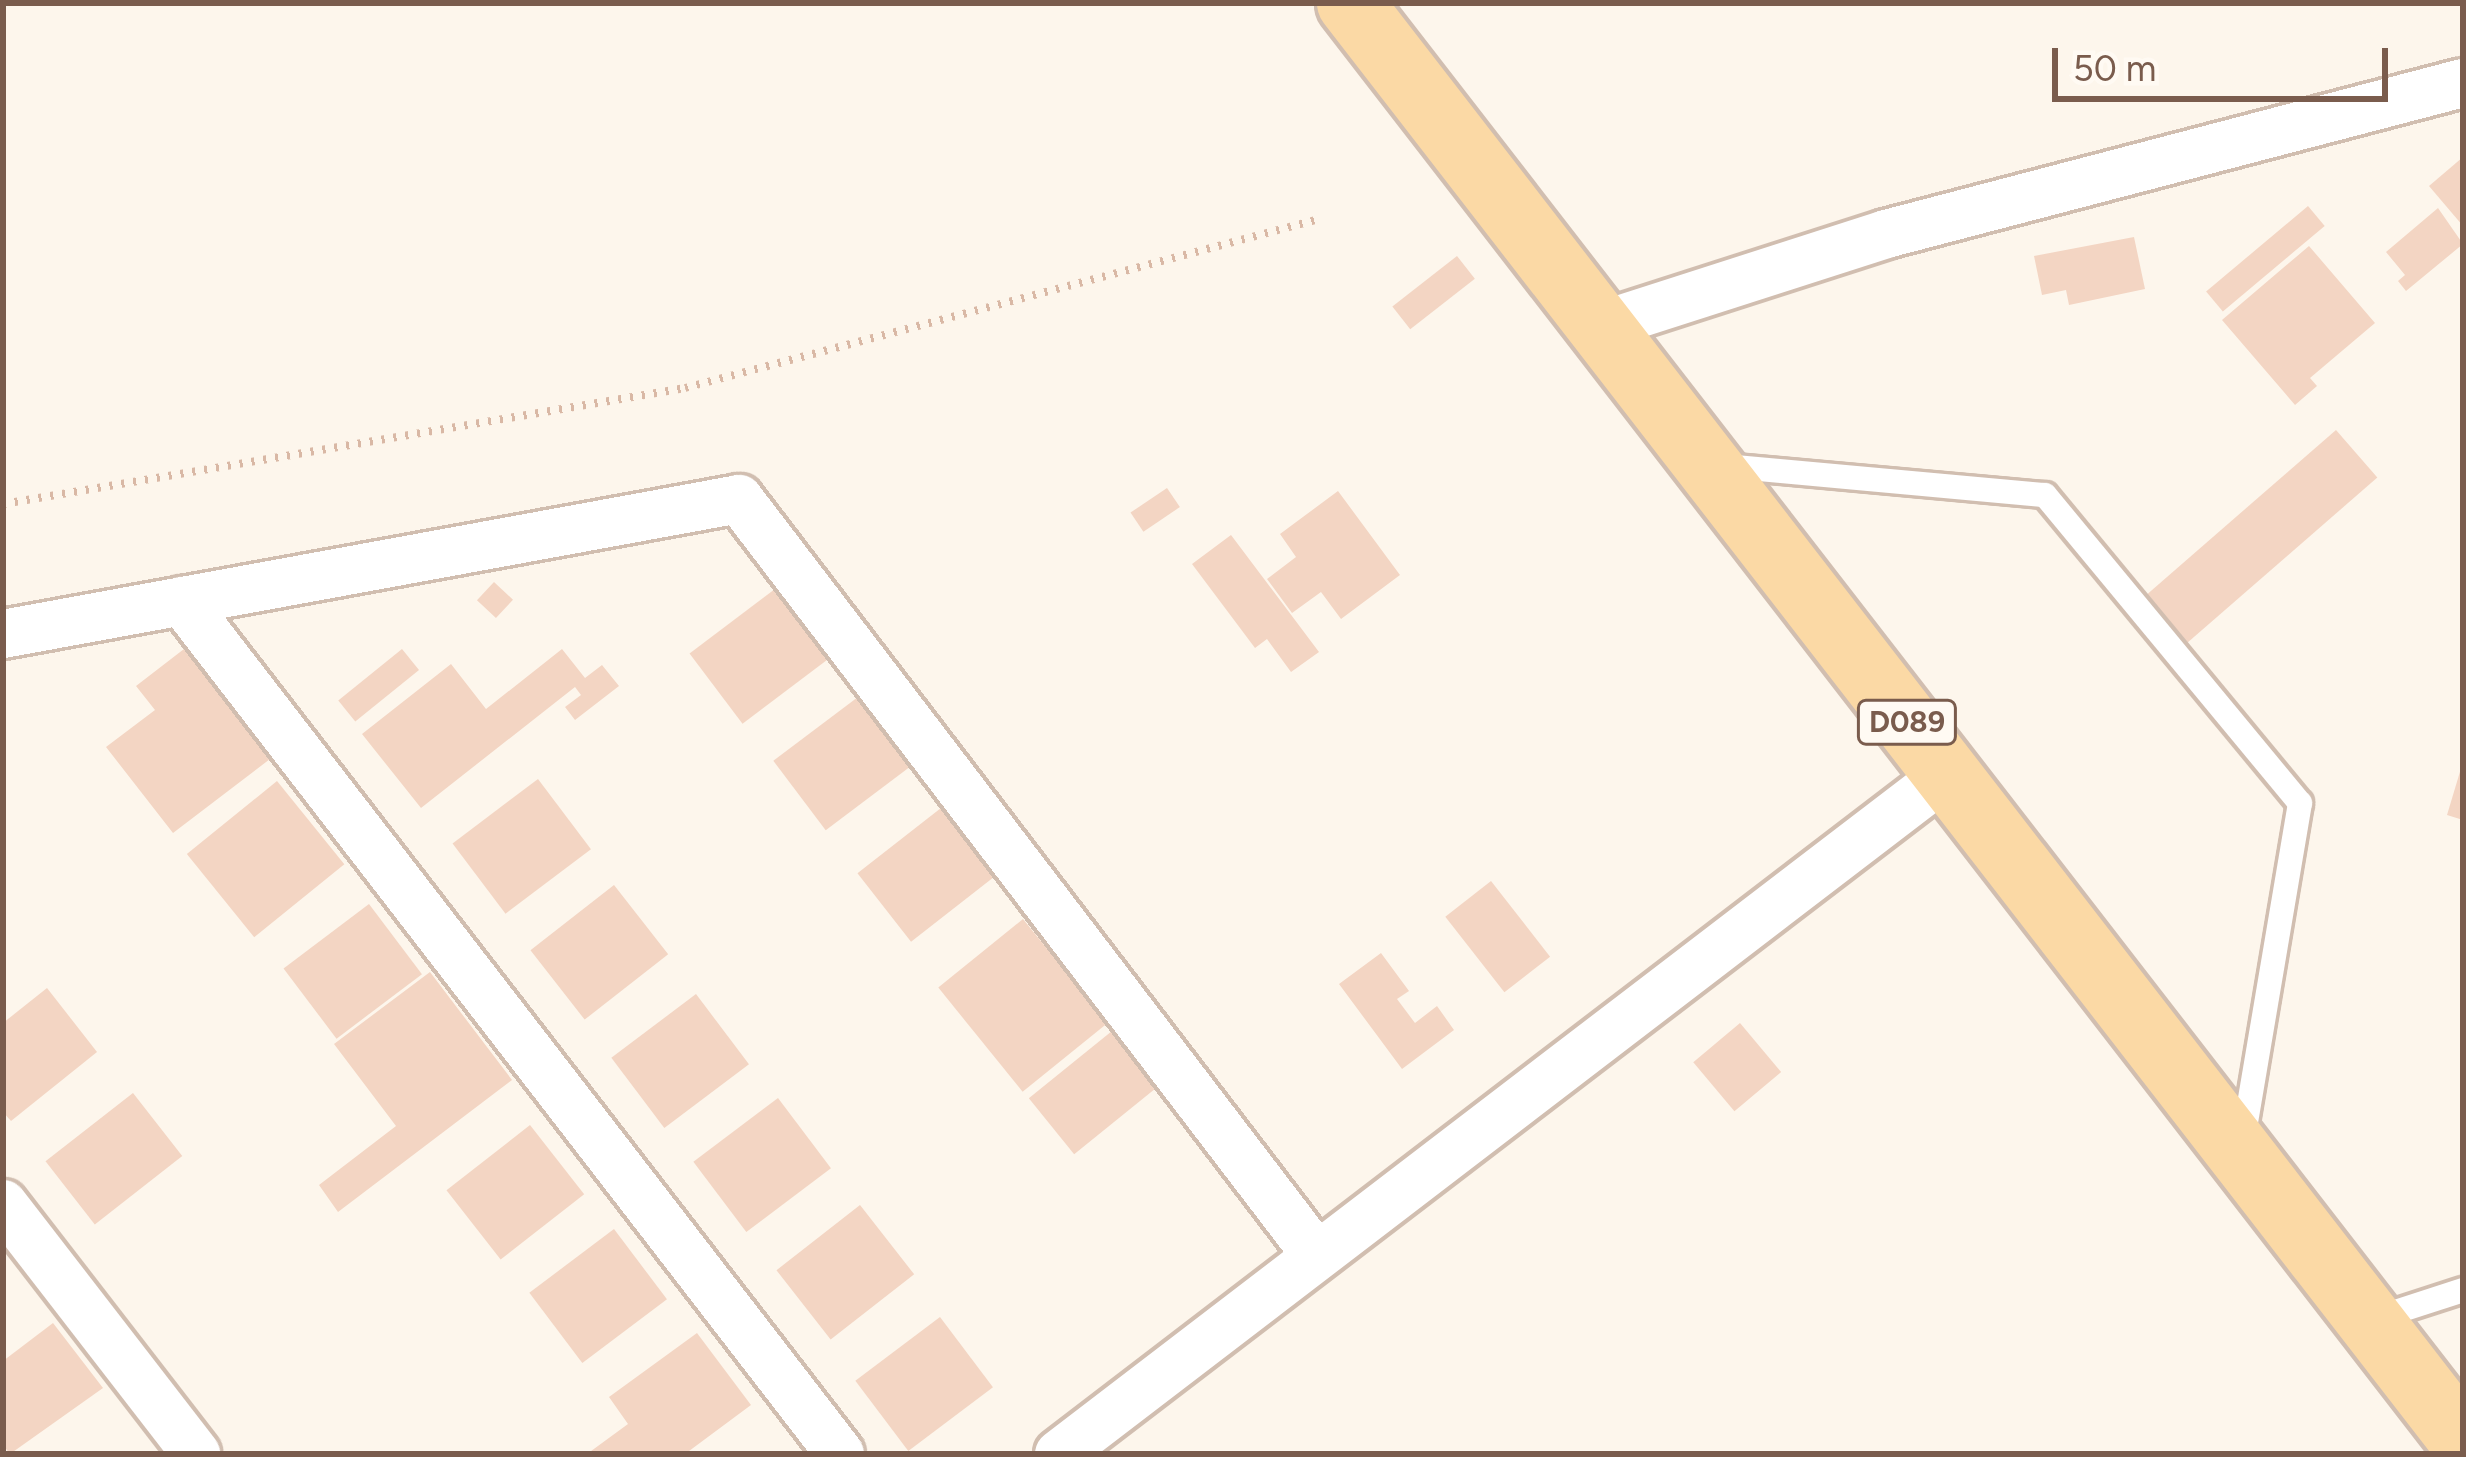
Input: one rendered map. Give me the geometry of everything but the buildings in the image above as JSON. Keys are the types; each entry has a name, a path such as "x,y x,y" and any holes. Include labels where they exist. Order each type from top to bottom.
{"main road":[{"name":"D089","path":"1350,3 2463,1441"}],"street":[{"path":"1600,326 1886,234 2463,82"},
{"path":"3,634 740,499 1317,1256"},
{"path":"182,601 840,1454"},
{"path":"1059,1454 1947,774"},
{"path":"3,1204 196,1454"}],"lane":[{"path":"1708,465 2045,495 2300,803 2241,1154"},
{"path":"2369,1320 2463,1290"}],"path":[{"path":"3,504 685,388 1316,220"}]}
